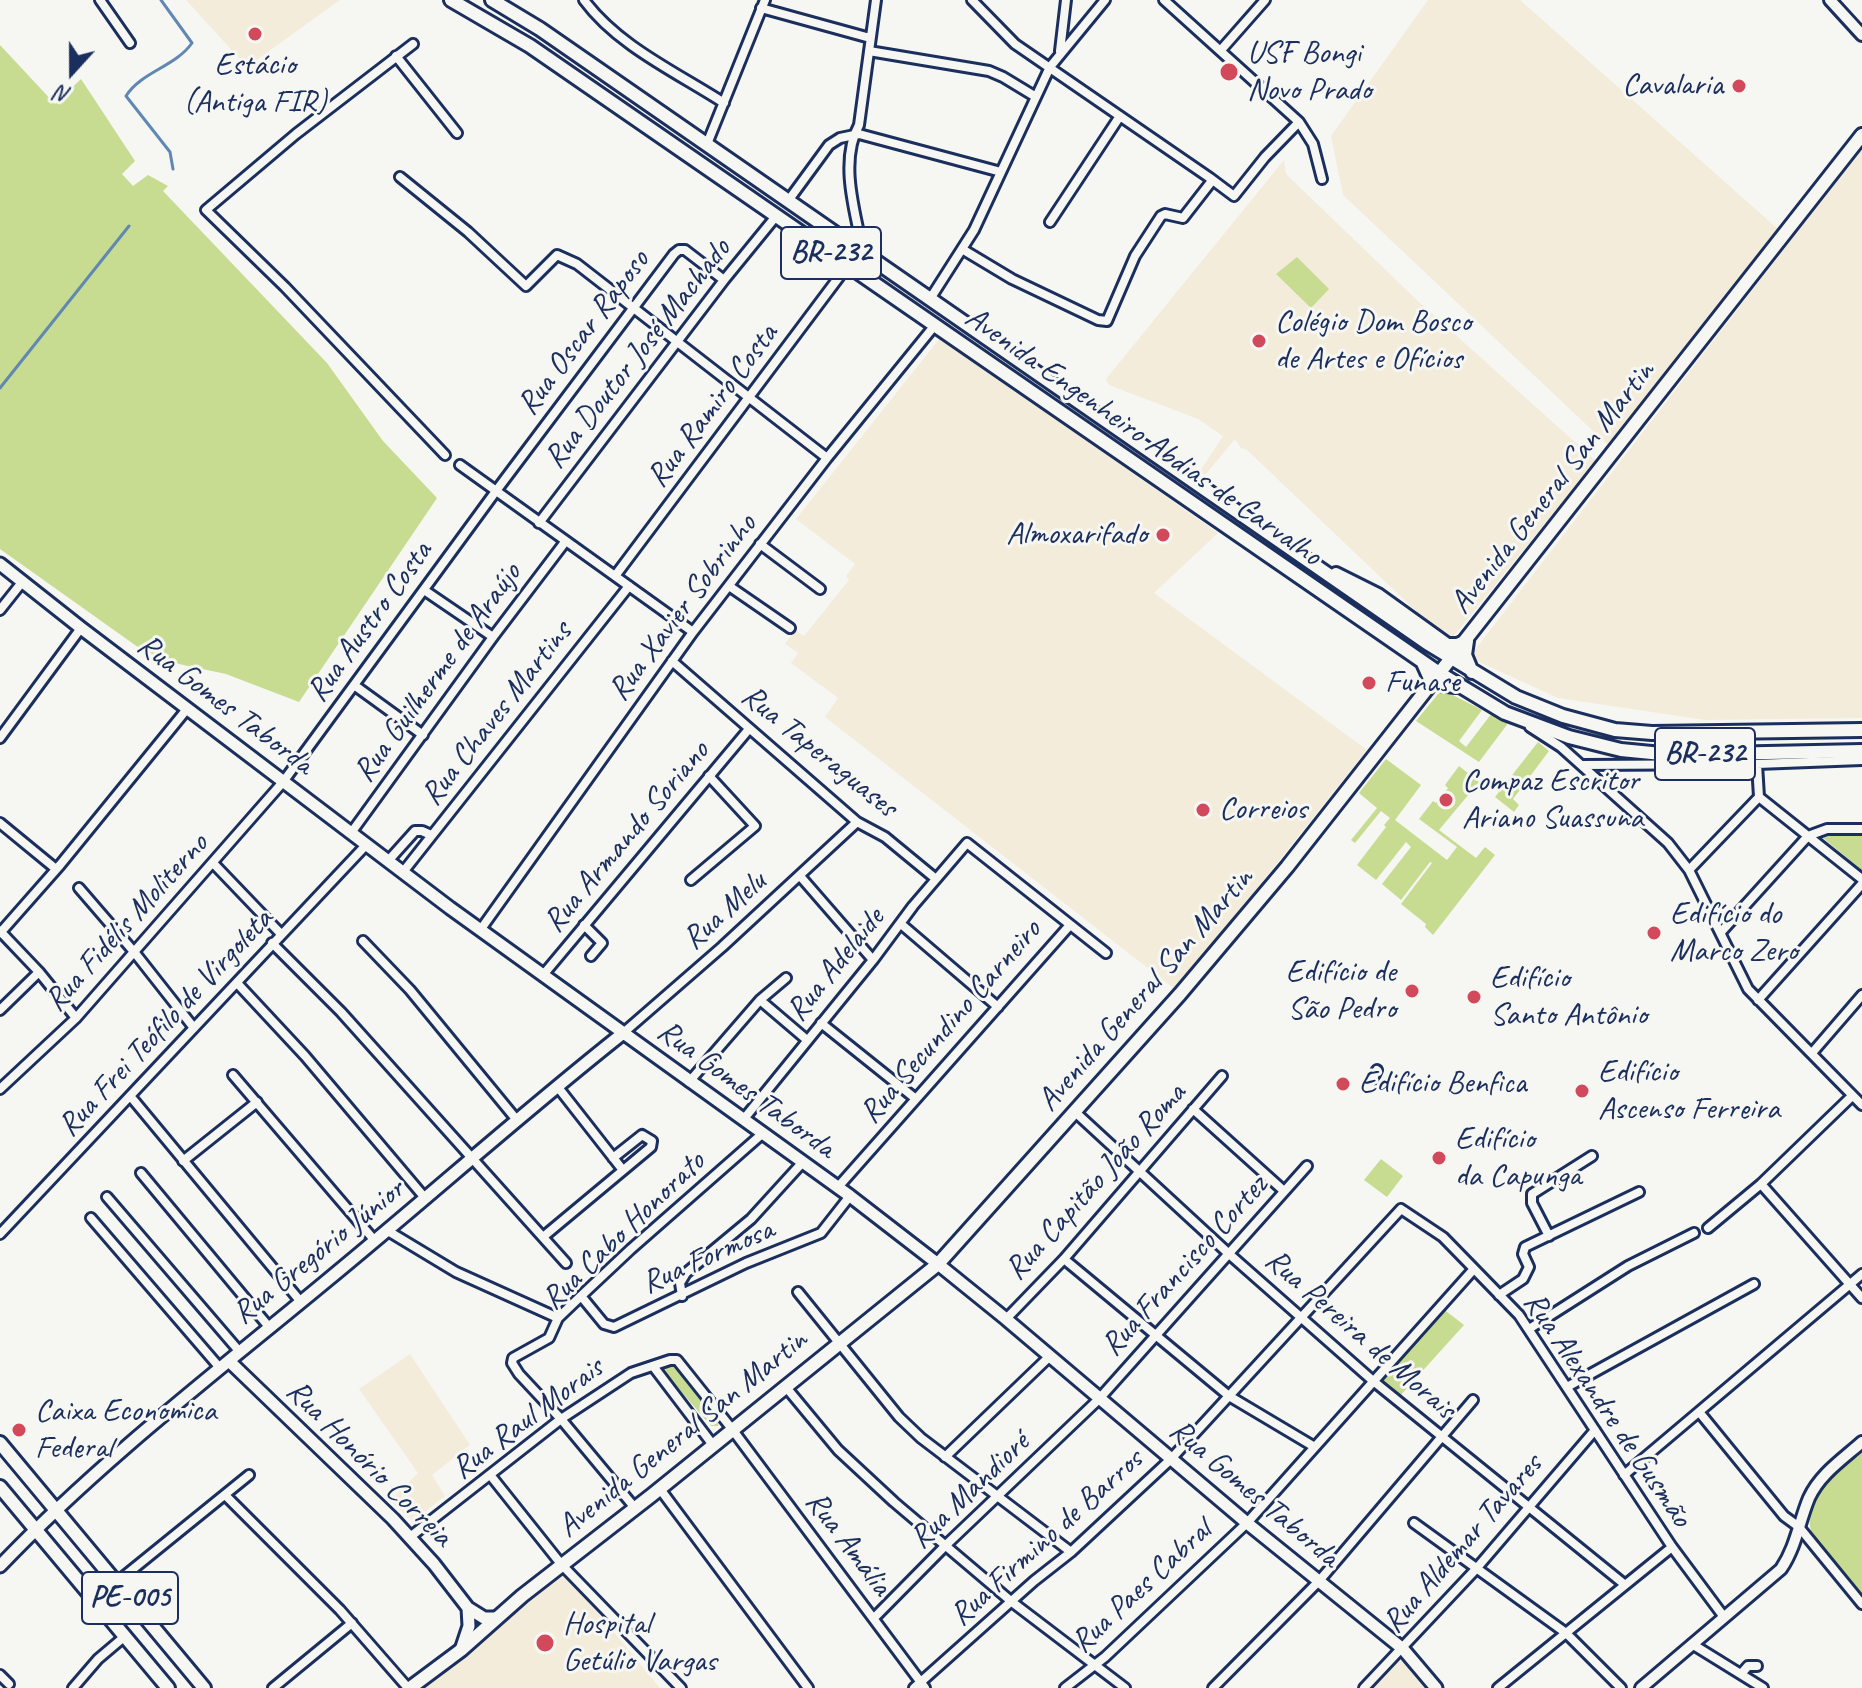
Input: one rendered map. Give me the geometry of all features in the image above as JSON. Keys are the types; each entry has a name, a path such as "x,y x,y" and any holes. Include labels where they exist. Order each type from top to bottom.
{"main road":[{"name":"Avenida Engenheiro Abdias de Carvalho","path":"451,0 530,46 777,215 1421,660 1436,678 1554,736 1639,753 1862,751"},
{"name":"Avenida Engenheiro Abdias de Carvalho","path":"492,0 540,29 863,251 1427,643 1450,652 1473,673 1516,697 1563,716 1615,730 1652,733 1862,730"},
{"name":"Avenida General San Martin","path":"409,1688 461,1650 561,1564 660,1489 938,1264 1181,993 1278,878 1436,678 1450,652 1467,641 1862,135"},
{"name":"Rua Gomes Taborda","path":"0,564 388,861 622,1034 838,1187 938,1264 1247,1523 1403,1649 1436,1688"},
{"path":"1289,570 1324,572 1362,585 1450,652"},
{"path":"1467,641 1465,655 1473,673"},
{"path":"1500,709 1529,717 1563,716"},
{"path":"1554,736 1553,723 1563,716"},
{"name":"Rua Gregório Júnior","path":"0,1566 53,1511 239,1351 388,1231 516,1119 622,1034"},
{"name":"Rua Honório Correia","path":"224,1364 410,1537 468,1608"},
{"name":"PE-005","path":"0,1443 53,1511 117,1582 204,1688"},
{"name":"PE-005","path":"0,1487 168,1688"},
{"path":"468,1608 484,1618 497,1618"},
{"path":"461,1650 468,1634 468,1608"}],"street":[{"path":"100,0 130,43"},
{"path":"584,0 617,36 724,103"},
{"path":"863,251 850,177 853,136 859,125 876,0"},
{"path":"972,0 1004,35 1234,196 1265,157 1299,122"},
{"path":"1060,53 1066,0"},
{"path":"930,299 974,230 1050,67 1105,0"},
{"path":"1164,0 1299,122 1313,144 1322,179"},
{"path":"1221,50 1265,0"},
{"path":"1830,0 1862,35"},
{"path":"707,144 763,4 870,38"},
{"path":"413,44 296,134 206,210 285,287 445,455"},
{"path":"869,51 989,71 1036,97"},
{"path":"396,56 457,133"},
{"path":"1050,222 1120,116"},
{"path":"788,201 829,145 840,138 859,134 1001,172"},
{"path":"400,177 468,232 526,286 557,255 577,264 827,458"},
{"path":"962,249 1012,279 1098,320 1107,321 1130,266 1161,216 1183,218 1211,179"},
{"name":"Rua Doutor José Machado","path":"539,523 777,215"},
{"name":"Rua Oscar Raposo","path":"496,491 679,250 690,254 724,280"},
{"name":"Rua Ramiro Costa","path":"615,576 848,265"},
{"name":"Rua Xavier Sobrinho","path":"481,929 693,632 827,458 935,325"},
{"path":"460,465 693,632"},
{"name":"Rua Austro Costa","path":"283,782 496,491"},
{"name":"Rua Guilherme de Araújo","path":"351,833 565,542"},
{"path":"760,544 820,589"},
{"path":"0,610 23,581"},
{"name":"Rua Chaves Martins","path":"403,872 629,586"},
{"path":"729,586 790,628"},
{"path":"424,590 493,637"},
{"path":"1,734 81,628"},
{"name":"Rua Taperaguases","path":"672,661 857,822 885,837 936,879"},
{"path":"354,685 423,735"},
{"path":"76,1018 39,972 0,932 56,869 187,709"},
{"name":"Rua Armando Soriano","path":"543,975 749,729"},
{"path":"1554,736 1607,789 1659,833 1689,870 1748,989 1862,1105"},
{"path":"1582,765 1862,760"},
{"path":"1689,870 1759,797 1757,764"},
{"path":"1607,789 1606,774 1616,766"},
{"path":"691,880 755,826 709,776"},
{"name":"Rua Fidélis Moliterno","path":"0,1089 76,1018 283,782"},
{"path":"1758,1000 1862,882 1759,797"},
{"name":"Rua Melu","path":"622,1034 857,822"},
{"path":"0,823 56,869"},
{"path":"1721,932 1808,836 1827,829 1862,829"},
{"path":"388,861 415,831 431,835"},
{"name":"Rua Adelaide","path":"743,1120 965,844 970,843 1070,925"},
{"name":"Rua Frei Teófilo de Virgoleta","path":"0,1234 367,844"},
{"path":"213,863 281,934"},
{"path":"800,876 873,960"},
{"path":"79,888 194,1028"},
{"path":"901,924 998,1007"},
{"path":"584,925 602,943 591,956"},
{"path":"1070,925 1106,953"},
{"name":"Rua Secundino Carneiro","path":"838,1187 1070,925"},
{"path":"363,941 410,990 516,1119"},
{"path":"272,943 341,1012 566,1263"},
{"path":"0,1010 39,972"},
{"path":"689,1082 760,1000 786,978"},
{"path":"237,983 305,1056 425,1198"},
{"path":"1812,1053 1862,996"},
{"path":"760,1000 807,1040"},
{"path":"821,1023 916,1099"},
{"path":"1369,1087 1377,1070"},
{"path":"233,1075 375,1241"},
{"name":"Rua Capitão João Roma","path":"1006,1319 1064,1259 1222,1076"},
{"path":"557,1086 622,1169"},
{"path":"1708,1228 1761,1184 1852,1096"},
{"path":"131,1097 301,1302"},
{"path":"183,1161 257,1102"},
{"path":"1193,1109 1284,1191"},
{"name":"Rua Pereira de Morais","path":"1074,1111 1372,1380 1624,1584"},
{"name":"Rua Cabo Honorato","path":"561,1419 514,1367 515,1356 547,1340 558,1318 762,1134"},
{"path":"543,1237 651,1147 652,1142 643,1135 613,1158"},
{"path":"1549,1236 1532,1203 1532,1194 1592,1156"},
{"path":"682,1296 680,1283 686,1273 751,1219 802,1163"},
{"name":"Rua Francisco Cortez","path":"1099,1399 1307,1166"},
{"path":"141,1173 269,1327"},
{"path":"1761,1184 1862,1298"},
{"path":"1499,1295 1527,1274 1529,1267 1524,1249 1639,1192"},
{"name":"Rua Formosa","path":"581,1296 604,1324 611,1327 682,1296 746,1263 821,1233 850,1196"},
{"path":"107,1197 239,1351"},
{"name":"Rua Alexandre de Gusmão","path":"1403,1209 1443,1237 1529,1329 1672,1547 1724,1617"},
{"name":"Rua Firmino de Barros","path":"920,1686 1171,1459 1396,1212 1403,1209"},
{"path":"91,1218 224,1364"},
{"path":"388,1231 456,1272 558,1318"},
{"path":"1529,1329 1628,1266 1694,1233"},
{"path":"1064,1259 1229,1396 1313,1446"},
{"name":"Rua Paes Cabral","path":"1065,1688 1094,1666 1247,1523 1473,1270"},
{"path":"1624,1475 1862,1274"},
{"path":"1567,1387 1754,1284"},
{"path":"798,1292 899,1417 945,1457 1071,1552"},
{"path":"945,1457 1049,1357"},
{"name":"Rua Raul Morais","path":"410,1537 561,1419 631,1373 670,1360 682,1364"},
{"name":"Rua Amália","path":"682,1364 874,1618 920,1686"},
{"path":"653,1366 713,1445"},
{"path":"785,1386 838,1450 1012,1602 1125,1688"},
{"name":"Rua Mandioré","path":"874,1618 1099,1399"},
{"path":"1213,1688 1319,1581 1473,1400"},
{"path":"1700,1413 1784,1516 1799,1527 1862,1604"},
{"path":"561,1419 635,1508"},
{"name":"Rua Aldemar Tavares","path":"1364,1688 1476,1569 1595,1430"},
{"path":"1641,1688 1781,1569 1790,1555 1810,1496 1822,1476 1862,1442"},
{"path":"117,1582 249,1475"},
{"path":"491,1476 561,1564 674,1686"},
{"path":"660,1489 808,1688"},
{"path":"225,1495 352,1623 409,1688"},
{"path":"1414,1523 1566,1633 1621,1688"},
{"path":"1498,1688 1672,1547"},
{"path":"273,1688 352,1623"},
{"path":"73,1688 98,1659 124,1637"},
{"path":"1692,1644 1763,1688"},
{"path":"1741,1674 1748,1666 1757,1666"},
{"path":"0,1675 9,1684"}],"shaded area":[{"name":"Estácio (Antiga FIR)","path":"186,0 340,0 247,67"},
{"path":"1428,0 1520,0 1779,230 1610,447 1343,195 1331,136"},
{"path":"1862,148 1862,718 1705,720 1558,698 1477,661 1474,651"},
{"path":"1284,160 1286,174 1420,303 1596,461 1450,639 1414,615 1416,611 1235,439 1205,475 1200,471 1223,436 1198,419 1109,385 1106,379"},
{"path":"940,338 1218,533 1154,593 1367,750 1176,990 825,717 838,698 791,663 798,653 785,644 795,630 804,636 849,580 846,576 855,564 796,519"},
{"path":"410,1354 470,1445 432,1475 445,1496 413,1521 390,1501 418,1473 359,1389"},
{"name":"Hospital Getúlio Vargas","path":"561,1568 660,1688 413,1688"},
{"path":"1402,1661 1428,1688 1372,1688 1398,1662"}],"green space":[{"path":"0,45 55,104 81,79 135,161 122,174 133,186 148,175 168,186 163,191 327,363 383,441 437,498 299,702 226,674 179,664 142,650 0,549"},
{"path":"1297,257 1329,289 1311,308 1276,274"},
{"path":"1445,691 1482,710 1459,741 1466,747 1492,713 1509,722 1479,762 1416,721 1438,694"},
{"path":"1538,742 1549,751 1513,799 1519,805 1514,812 1495,797"},
{"path":"1386,759 1421,785 1395,820 1447,860 1457,847 1419,819 1448,788 1445,785 1459,766 1479,782 1439,830 1476,858 1485,847 1495,855 1433,935 1425,927 1426,924 1401,904 1432,863 1401,900 1382,884 1411,847 1406,842 1376,880 1357,865 1390,818 1381,811 1355,843 1351,840 1377,808 1359,793"},
{"path":"1862,833 1862,870 1823,838 1825,834"},
{"path":"1381,1159 1403,1176 1387,1197 1364,1180"},
{"path":"1442,1308 1464,1325 1399,1397 1378,1378"},
{"path":"669,1365 676,1368 719,1420 718,1426 711,1426 666,1374 665,1369"},
{"path":"1862,1451 1862,1595 1812,1533 1810,1521 1812,1509 1825,1487"}],"waterway":[{"path":"161,0 192,43 177,58 140,81 126,96 170,152 173,169"},
{"path":"0,388 129,226"}],"place":[{"name":"Estácio (Antiga FIR)","path":"255,34"},
{"name":"USF Bongi Novo Prado","path":"1229,72"},
{"name":"Cavalaria","path":"1739,86"},
{"name":"Colégio Dom Bosco de Artes e Ofícios","path":"1259,341"},
{"name":"Almoxarifado","path":"1163,535"},
{"name":"Funase","path":"1369,683"},
{"name":"Compaz Escritor Ariano Suassuna","path":"1446,800"},
{"name":"Correios","path":"1203,810"},
{"name":"Edifício do Marco Zero","path":"1654,933"},
{"name":"Edifício de São Pedro","path":"1412,991"},
{"name":"Edifício Santo Antônio","path":"1474,997"},
{"name":"Edifício Benfica","path":"1343,1084"},
{"name":"Edifício Ascenso Ferreira","path":"1582,1091"},
{"name":"Edifício da Capunga","path":"1439,1158"},
{"name":"Caixa Economica Federal","path":"19,1430"},
{"name":"Hospital Getúlio Vargas","path":"545,1643"}]}
